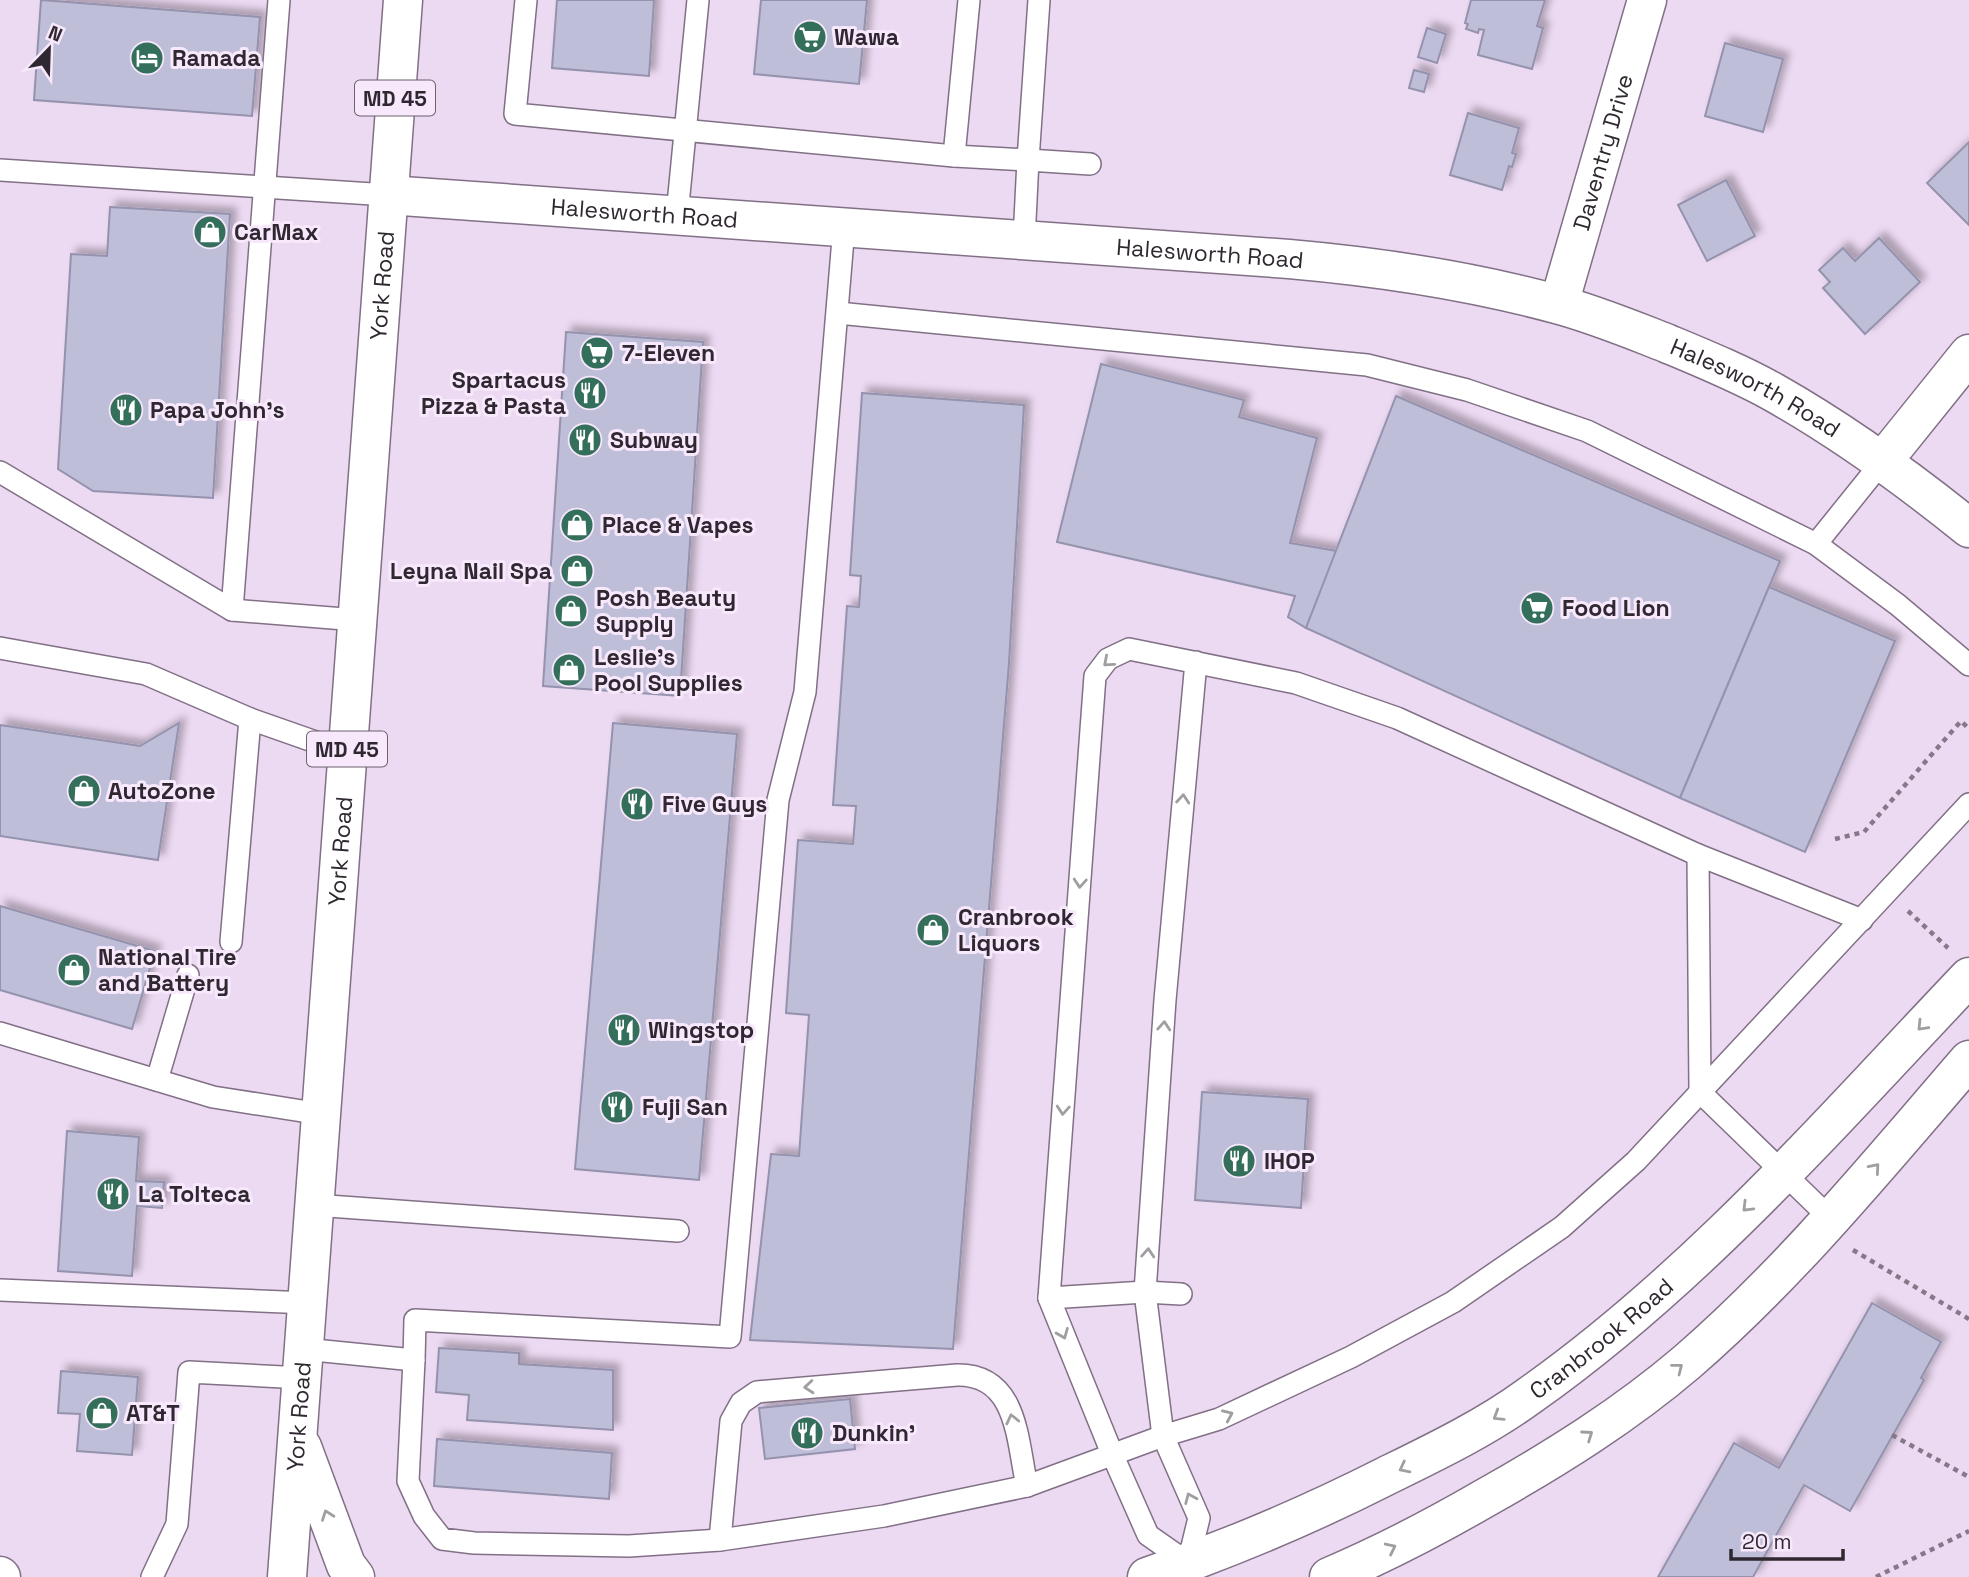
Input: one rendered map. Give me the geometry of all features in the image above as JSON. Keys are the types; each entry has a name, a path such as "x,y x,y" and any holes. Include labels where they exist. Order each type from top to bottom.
{"street":[{"name":"York Road","path":"287,1577 403,0"},
{"name":"Daventry Drive","path":"1559,304 1647,0"},
{"name":"Halesworth Road","path":"388,195 1358,265 1461,281 1559,304 1694,354 1771,390 1882,462 1969,528"},
{"path":"1882,462 1969,354"},
{"name":"Cranbrook Road","path":"1147,1577 1190,1570 1465,1437 1527,1398 1579,1360 1654,1297 1782,1172 1958,962"},
{"path":"1329,1577 1434,1527 1539,1468 1624,1410 1686,1363 1749,1305 1831,1219 1969,1060"},
{"path":"298,1436 346,1565 355,1577"}],"lane":[{"path":"232,610 279,0"},
{"path":"526,0 515,114 954,156 1090,164"},
{"path":"677,215 698,0"},
{"path":"954,156 969,0"},
{"path":"1024,240 1039,0"},
{"path":"0,170 388,195"},
{"path":"844,227 805,692 778,800 730,1337 415,1320 408,1481 424,1517 442,1539 474,1543 629,1546 720,1540 884,1516 1027,1486 1113,1457 1163,1436 1219,1419 1351,1357 1453,1302 1562,1227 1636,1161 1969,804"},
{"path":"838,313 1367,365 1467,390 1587,431 1816,544 1898,605 1969,666"},
{"path":"1816,544 1882,462"},
{"path":"0,472 232,610 357,620"},
{"path":"0,648 146,674 250,719 347,753"},
{"path":"1196,662 1165,1000 1145,1292 1163,1436 1199,1518 1190,1570 1148,1535 1113,1457 1049,1298 1095,676 1108,659 1129,649 1196,662 1296,683 1397,718 1698,855 1862,920"},
{"path":"231,942 250,719"},
{"path":"1698,855 1700,1092 1831,1219"},
{"path":"157,1080 188,975"},
{"path":"0,1033 213,1097 321,1114"},
{"path":"314,1205 678,1231"},
{"path":"0,1290 308,1303"},
{"path":"1049,1298 1145,1292 1181,1294"},
{"path":"152,1577 177,1524 189,1371 414,1360"},
{"path":"720,1540 730,1421 741,1403 757,1392 957,1375 977,1377 998,1389 1009,1407 1027,1486"}],"path":[{"path":"1835,839 1864,832 1961,721 1969,729"},
{"path":"1887,892 1958,962"},
{"path":"1862,1256 1969,1320"},
{"path":"1892,1436 1969,1478"},
{"path":"1876,1577 1969,1531"}],"building":[{"name":"Ramada","path":"41,0 260,17 252,116 34,100"},
{"path":"557,0 654,0 649,76 552,68"},
{"name":"Wawa","path":"761,0 867,0 859,84 754,74"},
{"path":"1471,0 1545,0 1537,26 1543,28 1532,69 1478,55 1484,30 1479,29 1478,33 1466,29"},
{"path":"1427,28 1446,34 1437,63 1418,57"},
{"path":"1725,43 1783,59 1763,132 1705,116"},
{"path":"1414,70 1429,74 1424,92 1409,88"},
{"path":"1468,113 1519,128 1512,153 1516,154 1512,167 1509,166 1502,190 1450,175"},
{"path":"1969,142 1969,225 1927,183"},
{"path":"1726,180 1755,236 1707,261 1678,205"},
{"path":"110,207 230,214 213,498 93,491 58,469 71,254 107,256"},
{"path":"1879,238 1920,282 1865,334 1823,288 1830,282 1819,270 1843,248 1855,261"},
{"path":"566,332 703,342 680,696 543,686"},
{"path":"1101,364 1244,400 1239,417 1317,438 1290,543 1337,551 1306,628 1288,617 1295,596 1057,542"},
{"path":"862,393 1024,405 1009,663 953,1349 750,1340 771,1154 799,1156 809,1015 786,1013 798,840 853,844 856,806 833,805 847,606 859,607 861,576 850,575"},
{"name":"Food Lion","path":"1396,396 1780,561 1680,798 1306,628"},
{"path":"1769,587 1895,641 1805,852 1680,798"},
{"name":"AutoZone","path":"179,723 158,860 0,836 0,725 140,746"},
{"path":"613,723 737,734 699,1180 575,1169"},
{"name":"National Tire and Battery","path":"0,906 155,951 132,1029 0,990"},
{"path":"1202,1092 1308,1099 1301,1208 1195,1200"},
{"name":"La Tolteca","path":"67,1131 139,1137 136,1181 164,1182 162,1208 137,1206 132,1276 58,1271"},
{"path":"1872,1303 1941,1342 1921,1378 1924,1380 1850,1511 1804,1485 1753,1577 1658,1577 1734,1443 1779,1468"},
{"path":"439,1348 519,1353 519,1364 613,1370 613,1430 467,1420 469,1395 436,1392"},
{"name":"AT&T","path":"61,1371 138,1377 132,1455 77,1451 80,1414 58,1413"},
{"path":"850,1399 855,1449 765,1459 759,1408"},
{"path":"437,1439 612,1453 609,1499 434,1486"}],"place":[{"name":"Wawa","path":"810,37"},
{"name":"Ramada","path":"147,58"},
{"name":"CarMax","path":"210,232"},
{"name":"7-Eleven","path":"597,353"},
{"name":"Spartacus Pizza & Pasta","path":"590,393"},
{"name":"Papa John's","path":"126,410"},
{"name":"Subway","path":"585,440"},
{"name":"Place & Vapes","path":"577,525"},
{"name":"Leyna Nail Spa","path":"577,571"},
{"name":"Food Lion","path":"1537,608"},
{"name":"Posh Beauty Supply","path":"571,611"},
{"name":"Leslie's Pool Supplies","path":"569,670"},
{"name":"AutoZone","path":"84,791"},
{"name":"Five Guys","path":"637,804"},
{"name":"Cranbrook Liquors","path":"933,930"},
{"name":"National Tire and Battery","path":"74,970"},
{"name":"Wingstop","path":"624,1030"},
{"name":"Fuji San","path":"617,1107"},
{"name":"IHOP","path":"1239,1161"},
{"name":"La Tolteca","path":"113,1194"},
{"name":"AT&T","path":"102,1413"},
{"name":"Dunkin'","path":"807,1433"}]}
